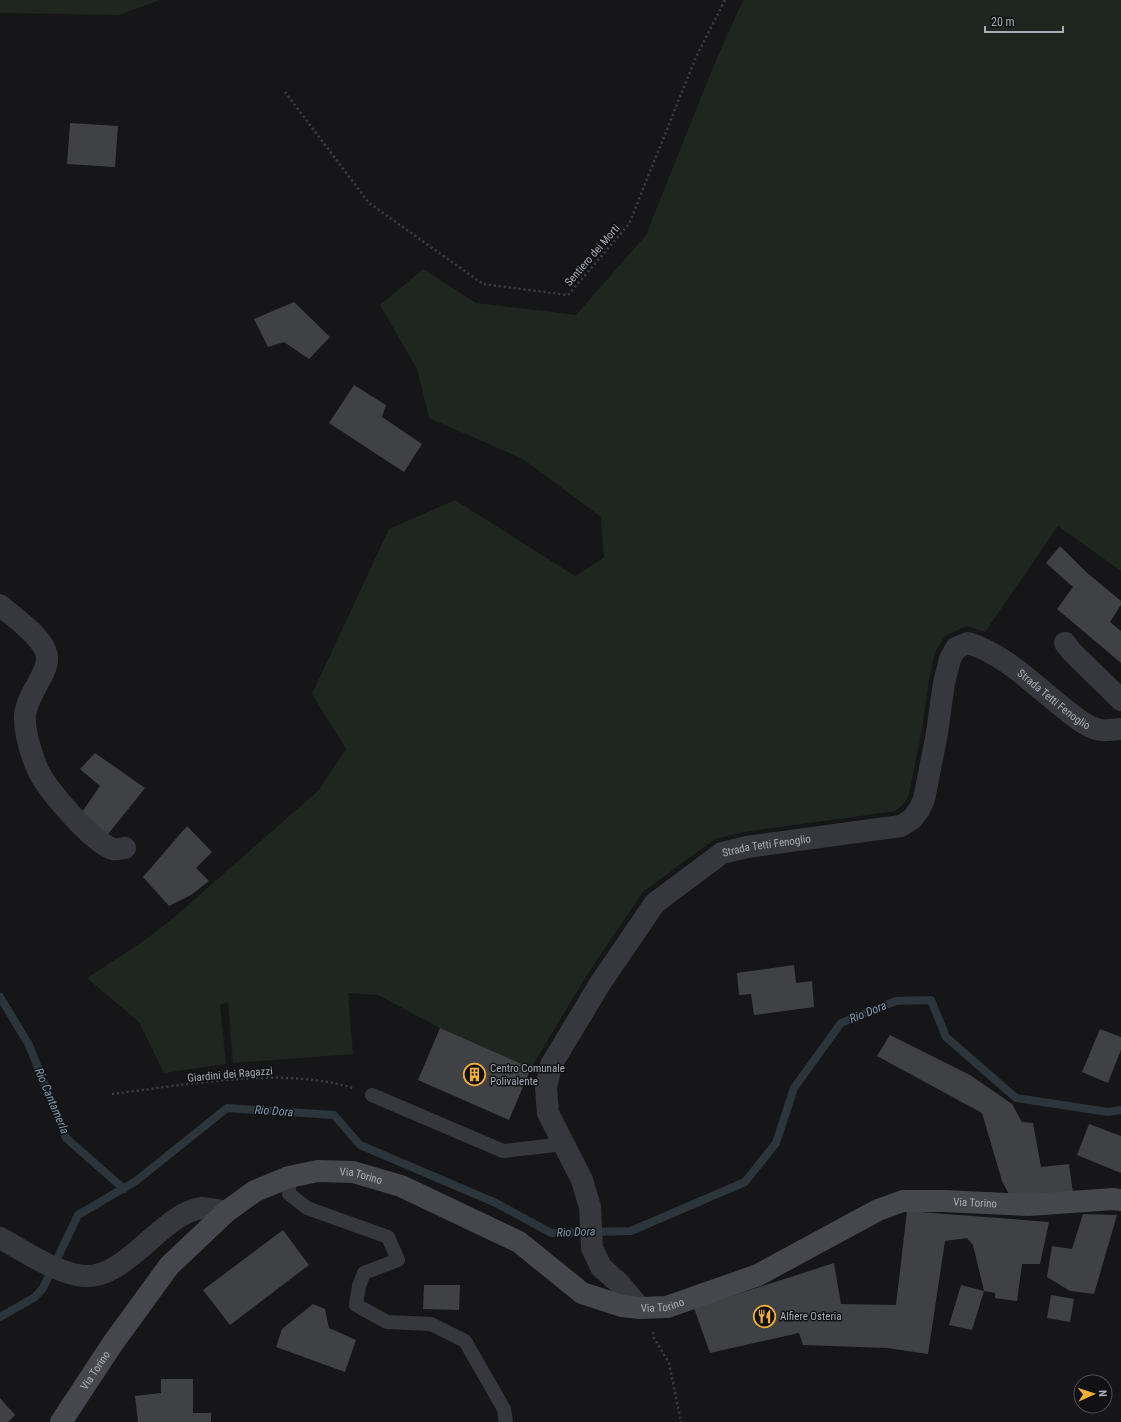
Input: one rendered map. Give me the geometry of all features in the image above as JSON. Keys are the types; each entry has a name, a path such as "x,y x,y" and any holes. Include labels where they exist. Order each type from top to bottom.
{"street":[{"path":"0,605 40,640 47,658 43,674 30,696 25,715 28,739 38,769 54,794 99,842 115,850 125,848"},
{"name":"Strada Tetti Fenoglio","path":"647,1308 601,1268 592,1248 590,1207 582,1180 548,1113 546,1088 551,1065 601,982 655,903 722,853 747,847 901,826 912,819 919,810 924,799 937,733 944,683 950,659 956,648 968,643 980,646 1002,658 1068,712 1089,726 1100,730 1121,729"},
{"path":"1065,643 1072,652 1121,700"},
{"name":"Via Torino","path":"61,1422 113,1343 169,1266 226,1212 255,1191 289,1176 318,1171 353,1172 401,1186 519,1242 582,1293 622,1306 647,1308 667,1307 758,1275 878,1210 903,1201 944,1201 1029,1205 1113,1199 1121,1200"},
{"path":"0,1238 52,1266 78,1276 96,1276 122,1264 186,1213 203,1208 226,1212"}],"lane":[{"path":"372,1095 503,1151 564,1144"},
{"path":"289,1176 289,1194 307,1208 388,1237 398,1260 364,1274 359,1286 356,1305 386,1322 431,1324 465,1341 504,1409 506,1422"}],"path":[{"name":"Sentiero dei Morti","path":"285,92 369,203 483,284 568,295 629,224 696,57 725,0"},
{"name":"Giardini dei Ragazzi","path":"112,1094 273,1077 340,1084 372,1095"},
{"path":"647,1308 654,1338 669,1363 682,1422"}],"shaded area":[{"path":"0,0 160,0 119,15 0,13"},
{"path":"743,0 1121,0 1121,571 1058,526 985,632 967,626 945,636 935,653 929,680 922,730 909,794 906,801 896,811 744,832 715,839 643,892 588,973 531,1068 440,1028 378,995 348,993 353,1054 233,1063 228,1002 220,1005 226,1064 164,1073 139,1022 87,978 145,940 171,920 319,790 346,749 312,694 389,529 455,500 575,576 604,558 601,517 523,459 429,418 417,369 380,305 423,269 476,303 576,315 646,235 714,65"}],"building":[{"path":"70,123 118,126 115,167 67,164"},
{"path":"294,302 330,337 309,359 284,342 268,347 254,319"},
{"path":"354,385 386,405 382,417 422,444 404,472 329,423"},
{"path":"1060,546 1086,572 1121,601 1121,605 1110,622 1121,631 1121,663 1057,609 1073,587 1046,563"},
{"path":"95,753 145,788 105,838 80,815 100,786 80,769"},
{"path":"187,826 212,852 196,868 209,881 191,895 169,906 143,877"},
{"path":"794,965 796,983 812,981 814,1007 754,1015 751,994 739,995 737,973"},
{"name":"Centro Comunale Polivalente","path":"440,1028 531,1068 509,1120 418,1080"},
{"path":"1100,1029 1121,1037 1121,1050 1108,1083 1082,1072"},
{"path":"890,1035 970,1075 1012,1104 1022,1122 1033,1123 1041,1167 1069,1164 1073,1193 1012,1200 1002,1181 982,1113 877,1056"},
{"path":"1089,1124 1121,1136 1121,1173 1077,1155"},
{"path":"907,1211 1049,1222 1040,1264 1022,1264 1017,1301 995,1298 995,1293 984,1291 973,1245 967,1238 945,1241 928,1354 887,1348 803,1345 799,1333 710,1353 694,1308 834,1263 841,1304 896,1305"},
{"path":"1083,1214 1117,1215 1094,1294 1070,1291 1047,1277 1052,1246 1072,1249"},
{"path":"283,1230 309,1265 230,1325 203,1290"},
{"path":"424,1285 460,1285 459,1310 423,1309"},
{"path":"961,1285 984,1291 972,1330 949,1325"},
{"path":"1051,1295 1074,1299 1070,1322 1047,1318"},
{"path":"313,1304 325,1309 329,1328 356,1340 345,1372 276,1347 282,1329"},
{"path":"161,1379 193,1379 193,1413 211,1413 211,1422 138,1422 135,1396 161,1393"},
{"path":"0,1398 15,1415 8,1422 0,1422"}],"waterway":[{"name":"Rio Cantamerla","path":"0,997 29,1045 66,1138 124,1189"},
{"name":"Rio Dora","path":"0,1317 35,1297 43,1288 78,1215 136,1181 227,1108 334,1115 360,1145 496,1203 551,1233 631,1231 745,1182 776,1143 794,1088 841,1023 896,1001 931,1000 946,1037 1016,1098 1108,1112 1121,1110"}],"place":[{"name":"Centro Comunale Polivalente","path":"474,1074"},
{"name":"Alfiere Osteria","path":"765,1316"}]}
